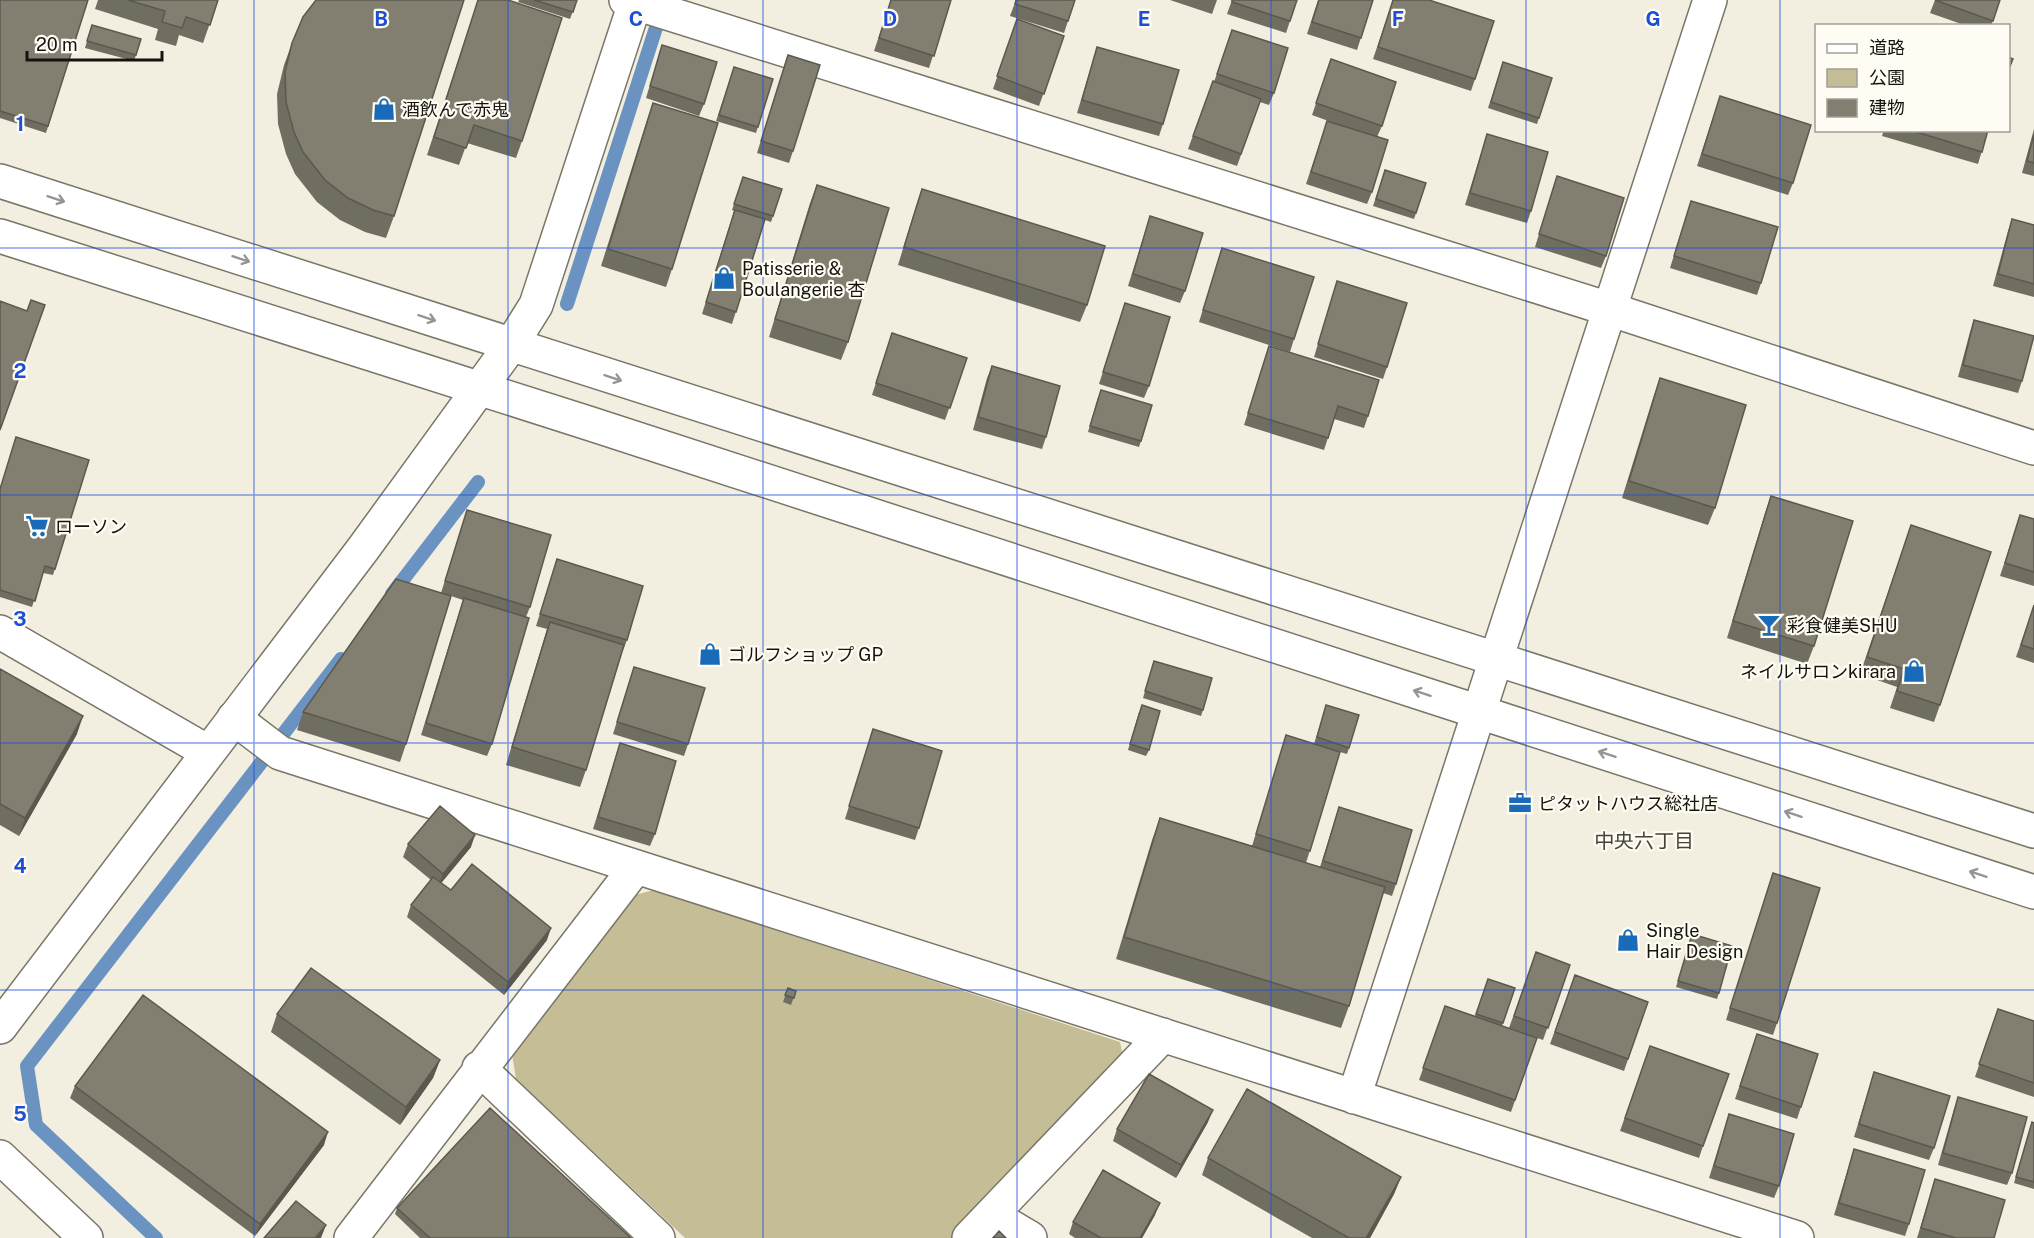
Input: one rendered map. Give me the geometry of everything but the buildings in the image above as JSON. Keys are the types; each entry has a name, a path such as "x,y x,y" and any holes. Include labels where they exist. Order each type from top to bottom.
{"street":[{"path":"1354,1096 1710,0"},
{"path":"0,1027 363,549 511,345 536,305 643,5 1609,309 2034,448"},
{"path":"0,181 2034,831"},
{"path":"0,236 479,388 2034,892"},
{"path":"0,632 208,752"},
{"path":"234,718 272,747 636,867 1354,1096 1736,1229 1797,1238"},
{"path":"351,1238 479,1068 636,867"},
{"path":"969,1238 1163,1035"},
{"path":"479,1068 658,1238"},
{"path":"0,1157 86,1238"},
{"path":"991,1215 1030,1238"}],"green space":[{"path":"654,890 1120,1042 1124,1061 956,1238 685,1238 516,1079 512,1054 631,896"}],"waterway":[{"path":"567,304 662,9"},
{"path":"392,594 478,482"},
{"path":"156,1238 36,1125 27,1066 341,659"}],"place":[{"name":"酒飲んで赤鬼","path":"384,109"},
{"name":"Patisserie & Boulangerie 杏","path":"724,278"},
{"name":"ローソン","path":"37,526"},
{"name":"彩食健美SHU","path":"1769,625"},
{"name":"ゴルフショップ GP","path":"710,654"},
{"name":"ネイルサロンkirara","path":"1914,671"},
{"name":"ピタットハウス総社店","path":"1520,803"},
{"name":"Single Hair Design","path":"1628,940"}],"district":[{"name":"中央六丁目","path":"1644,841"}]}
